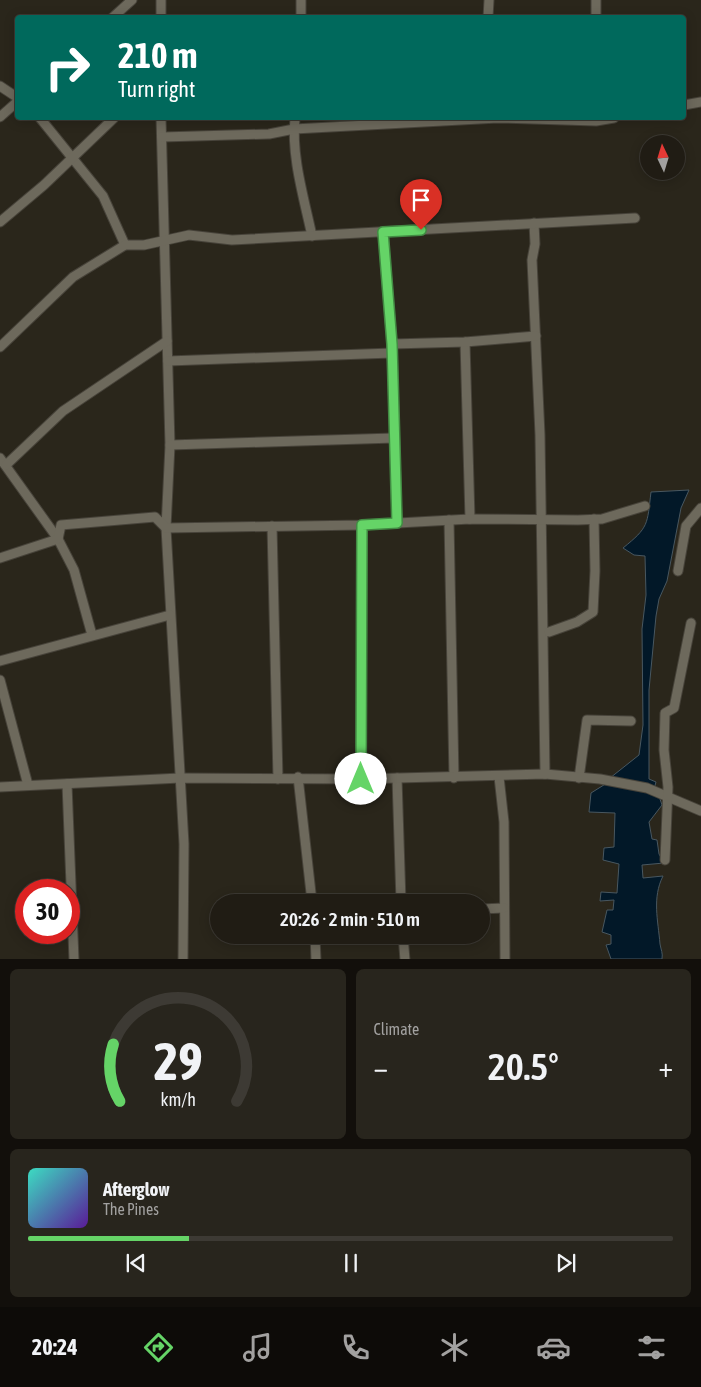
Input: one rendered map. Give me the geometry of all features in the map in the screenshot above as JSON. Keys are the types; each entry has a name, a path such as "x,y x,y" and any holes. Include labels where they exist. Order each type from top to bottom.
{"street":[{"path":"115,15 132,0"},
{"path":"161,0 161,15"},
{"path":"301,0 302,15"},
{"path":"596,0 596,15"},
{"path":"488,15 489,1"},
{"path":"0,86 15,96"},
{"path":"686,105 701,102"},
{"path":"0,117 15,104"},
{"path":"42,120 103,196 125,245"},
{"path":"0,222 44,185 72,156 112,120"},
{"path":"162,120 163,240 170,445 166,528 184,844 182,959"},
{"path":"295,120 294,129 301,184 312,236"},
{"path":"162,136 269,134 294,129 461,120"},
{"path":"0,347 73,277 125,245 144,245 189,235 232,240 635,218"},
{"path":"534,223 536,244 532,260 542,522 545,774"},
{"path":"383,232 392,348 397,523"},
{"path":"168,361 392,348 536,336"},
{"path":"92,635 74,570 58,539 3,462 63,411 167,340"},
{"path":"464,342 470,519"},
{"path":"170,445 394,438"},
{"path":"58,539 61,525 112,519 155,517 166,528 362,525 470,519 542,522 594,519 645,506"},
{"path":"678,571 686,526 701,508"},
{"path":"548,632 577,622 593,612 595,571 594,519"},
{"path":"449,520 454,778"},
{"path":"361,779 362,525"},
{"path":"272,526 278,779"},
{"path":"0,558 58,539"},
{"path":"0,661 170,615"},
{"path":"665,860 668,797 665,713 674,708 691,623"},
{"path":"0,680 28,785"},
{"path":"579,778 588,720 632,721"},
{"path":"0,787 180,778 454,778 545,774 626,783 647,788 701,811"},
{"path":"298,777 311,894"},
{"path":"499,777 504,822 505,959"},
{"path":"397,778 401,894"},
{"path":"68,784 74,959"},
{"path":"490,909 504,908"},
{"path":"315,944 316,959"},
{"path":"404,944 405,959"}],"water":[{"path":"689,490 681,508 667,581 659,599 656,616 649,690 649,779 656,782 654,789 610,778 639,755 643,725 642,629 646,595 645,556 634,555 623,548 638,535 645,524 649,512 651,492"},
{"path":"607,783 638,787 659,796 662,805 649,822 652,839 657,840 659,854 664,863 642,865 643,878 663,876 657,901 662,959 611,959 606,945 611,944 611,935 602,932 607,910 613,910 614,900 600,901 601,892 617,893 619,864 603,860 604,848 614,847 615,813 589,812 591,793"}],"route":[{"path":"361,779 362,525 397,523 392,344 383,232 421,230"}]}
